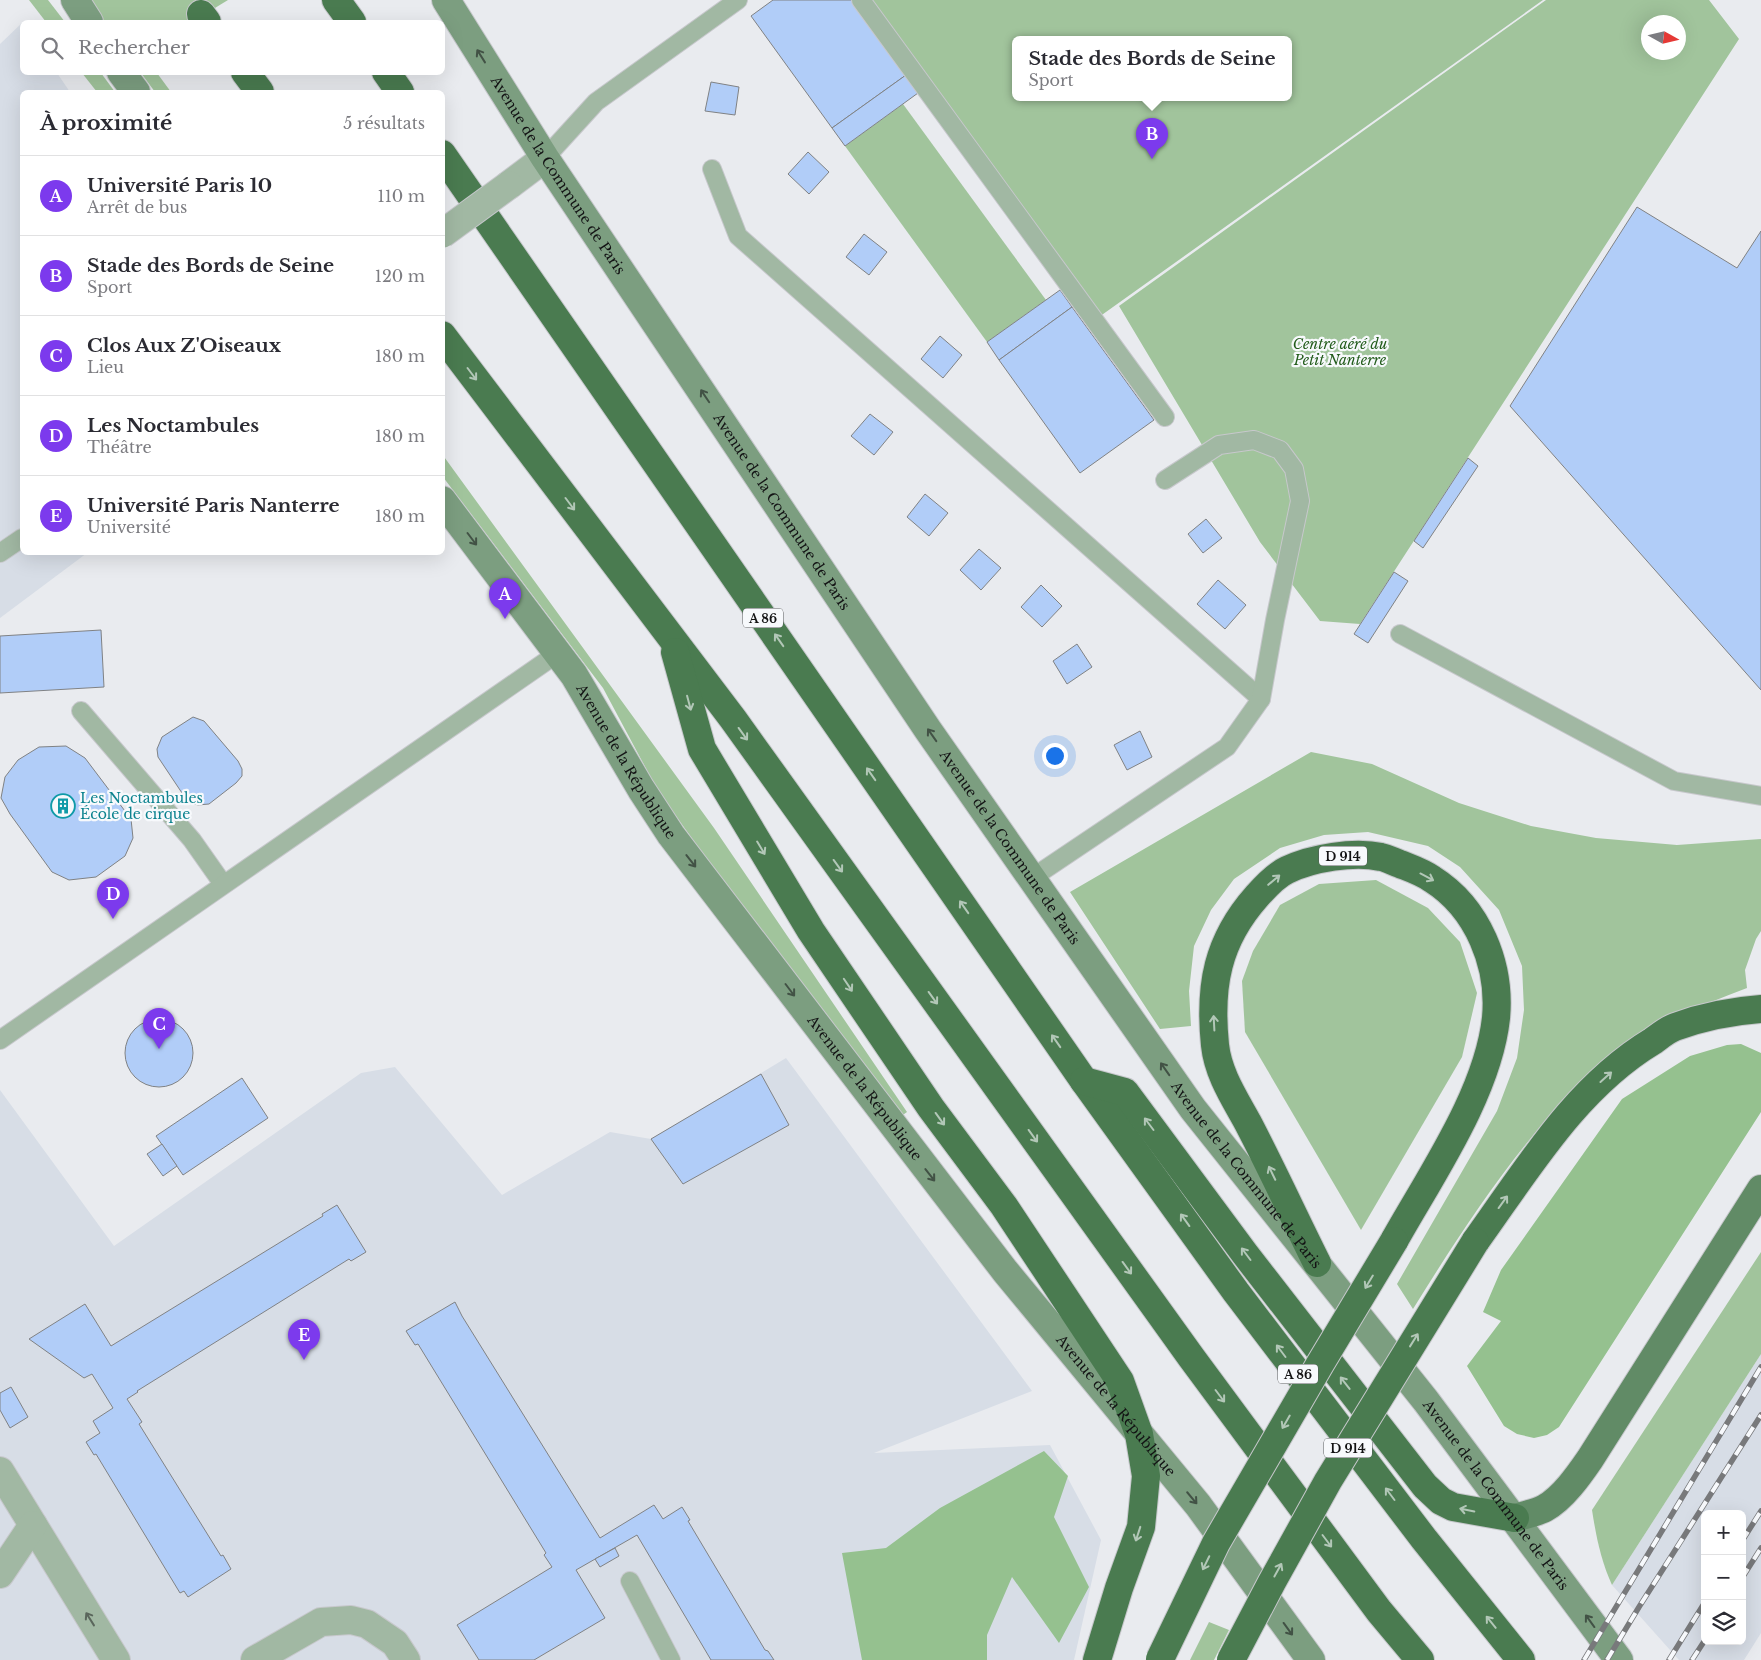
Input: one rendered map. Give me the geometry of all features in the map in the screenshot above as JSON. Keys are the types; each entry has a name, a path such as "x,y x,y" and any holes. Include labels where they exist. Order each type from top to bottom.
{"highway":[{"path":"336,0 351,20"},
{"path":"247,75 258,90"},
{"path":"388,75 399,90"},
{"name":"A 86","path":"445,158 1084,1081 1236,1292 1424,1539 1521,1660"},
{"path":"445,339 732,719 1191,1357 1379,1610 1420,1660"},
{"path":"672,640 702,749 817,939 932,1108 1004,1206 1120,1380 1139,1434 1146,1476 1141,1527 1119,1588 1097,1660"},
{"name":"D 914","path":"1159,1660 1216,1543 1394,1241 1463,1118 1485,1066 1496,1017 1495,980 1488,949 1472,918 1455,898 1432,879 1380,856 1349,855 1319,858 1285,870 1262,890 1242,912 1227,938 1218,969 1213,1000 1215,1048 1231,1094 1248,1123 1317,1263"},
{"name":"D 914","path":"1231,1660 1328,1481 1475,1242 1564,1119 1605,1077 1638,1050 1674,1027 1744,1010 1761,1009"},
{"path":"1084,1081 1125,1092 1245,1254 1425,1486 1441,1501 1453,1507 1515,1518"}],"main road":[{"path":"75,0 89,20"},
{"name":"Avenue de la Commune de Paris","path":"446,0 545,158 928,730 1193,1109 1426,1402 1515,1518 1619,1660"},
{"path":"123,75 134,90"},
{"name":"Avenue de la République","path":"445,504 574,675 641,789 671,835 1005,1272 1198,1505 1311,1660"},
{"path":"1515,1518 1545,1508 1565,1491 1580,1474 1761,1189"}],"street":[{"path":"445,232 545,158"},
{"path":"0,1471 116,1660"},
{"path":"0,1574 33,1525"},
{"path":"255,1660 321,1622 351,1620 367,1624 395,1643 406,1660"}],"lane":[{"path":"545,158 596,102 738,0"},
{"path":"861,0 1165,417"},
{"path":"712,169 738,236 1261,699"},
{"path":"1032,878 1227,747 1261,699 1275,620 1300,501 1294,469 1280,450 1254,440 1219,445 1165,480"},
{"path":"0,553 20,539"},
{"path":"1400,634 1674,781 1761,796"},
{"path":"0,1040 558,653"},
{"path":"81,711 192,840 223,884"},
{"path":"630,1581 671,1660"}],"shaded area":[{"path":"20,25 20,75 58,75 69,90 20,90 20,555 84,555 0,618 0,44"},
{"path":"786,1058 1032,1391 874,1453 1050,1445 1101,1540 1074,1660 0,1660 0,1090 114,1246 361,1073 395,1067 502,1195 610,1132 651,1139"},
{"path":"1761,1354 1761,1633 1744,1660 1679,1660 1612,1585"}],"green space":[{"path":"29,0 48,0 63,20 44,20"},
{"path":"87,0 228,0 195,20 102,20"},
{"path":"868,0 1543,0 1099,317"},
{"name":"Centre aéré du Petit Nanterre","path":"1546,0 1709,0 1739,39 1360,624 1320,621 1260,542 1119,306"},
{"path":"84,75 102,75 114,90 95,90"},
{"path":"142,75 158,75 170,90 154,90"},
{"path":"903,104 1046,300 987,342 845,146"},
{"path":"445,458 714,828 907,1112 900,1117 721,879 658,791 603,688 445,480"},
{"path":"1311,752 1372,764 1459,803 1531,826 1596,838 1677,845 1761,839 1761,931 1756,939 1745,970 1747,988 1708,1003 1651,1030 1633,1040 1590,1072 1545,1121 1504,1172 1466,1226 1413,1309 1397,1284 1497,1111 1517,1058 1524,1010 1522,966 1499,910 1460,867 1428,846 1368,832 1324,835 1280,848 1234,879 1211,910 1194,946 1189,991 1191,1026 1160,1029 1070,892"},
{"path":"1376,880 1428,908 1460,942 1477,993 1462,1057 1361,1230 1245,1032 1242,981 1253,951 1280,905 1319,884"},
{"path":"1741,1044 1761,1053 1761,1112 1559,1427 1547,1435 1534,1438 1517,1434 1504,1426 1467,1366 1501,1321 1483,1312 1501,1270 1622,1099 1690,1056 1727,1045"},
{"path":"1761,1252 1761,1354 1612,1585 1599,1548 1592,1510"},
{"path":"1044,1451 1068,1476 1054,1517 1089,1587 1059,1643 1012,1577 987,1635 987,1660 862,1660 842,1553 886,1548 940,1508"},
{"path":"1209,1622 1229,1630 1214,1660 1190,1660"}],"building":[{"path":"773,0 852,0 906,75 832,128 751,16"},
{"path":"906,75 918,93 845,146 832,128"},
{"path":"711,82 739,87 735,115 705,111"},
{"path":"808,152 829,172 809,194 788,174"},
{"path":"1637,207 1737,268 1761,231 1761,690 1510,406"},
{"path":"864,234 887,252 869,275 846,257"},
{"path":"1060,290 1072,307 999,360 987,342"},
{"path":"1072,307 1154,420 1080,473 999,360"},
{"path":"940,336 962,355 943,378 921,359"},
{"path":"870,414 893,432 874,455 851,436"},
{"path":"1468,458 1478,466 1423,548 1414,541"},
{"path":"925,494 948,513 929,536 907,517"},
{"path":"1206,519 1222,538 1203,553 1188,534"},
{"path":"979,549 1001,568 981,590 960,570"},
{"path":"1394,572 1408,581 1368,643 1354,634"},
{"path":"1218,580 1246,605 1225,629 1197,604"},
{"path":"1041,585 1062,606 1042,627 1021,607"},
{"path":"101,630 104,687 0,693 0,636"},
{"path":"1077,644 1092,667 1067,684 1053,661"},
{"path":"193,717 204,721 238,761 242,769 242,776 236,783 209,804 198,805 188,802 158,757 157,749 162,737"},
{"path":"1140,731 1152,757 1127,770 1114,745"},
{"name":"Les Noctambules École de cirque","path":"66,746 85,758 131,819 133,838 125,856 96,877 69,880 52,872 10,814 1,798 5,777 18,760 39,747"},
{"path":"159,1019 172,1021 183,1029 191,1040 193,1053 191,1066 183,1077 172,1085 159,1087 146,1085 135,1077 127,1066 125,1053 127,1040 135,1029 146,1021"},
{"path":"761,1074 789,1125 683,1184 651,1139"},
{"path":"242,1078 268,1118 183,1175 156,1136"},
{"path":"162,1144 177,1166 163,1176 147,1154"},
{"path":"337,1205 366,1252 351,1261 349,1259 127,1399 142,1422 139,1424 231,1569 188,1597 184,1591 180,1593 96,1454 94,1455 86,1442 100,1433 93,1421 113,1408 92,1374 84,1378 29,1339 85,1304 111,1346 323,1216 322,1214"},
{"path":"455,1302 600,1538 654,1505 663,1519 682,1507 690,1520 688,1521 765,1650 768,1651 774,1660 711,1660 637,1535 576,1570 605,1618 534,1660 479,1660 457,1625 552,1567 544,1555 546,1553 418,1344 415,1345 406,1331"},
{"path":"11,1387 28,1417 10,1428 0,1410 0,1393"},
{"path":"615,1548 619,1556 600,1567 595,1559"}],"railway":[{"path":"1584,1660 1761,1367"},
{"path":"1607,1660 1761,1415"},
{"path":"1746,1535 1761,1511"},
{"path":"1746,1572 1761,1548"},
{"path":"1669,1660 1701,1608"},
{"path":"1692,1660 1702,1645"}],"place":[{"name":"Stade des Bords de Seine","path":"1152,159"},
{"name":"Université Paris 10","path":"505,619"},
{"name":"Les Noctambules École de cirque","path":"63,806"},
{"name":"Les Noctambules","path":"113,919"},
{"name":"Clos Aux Z'Oiseaux","path":"159,1049"},
{"name":"Université Paris Nanterre","path":"304,1360"}]}
